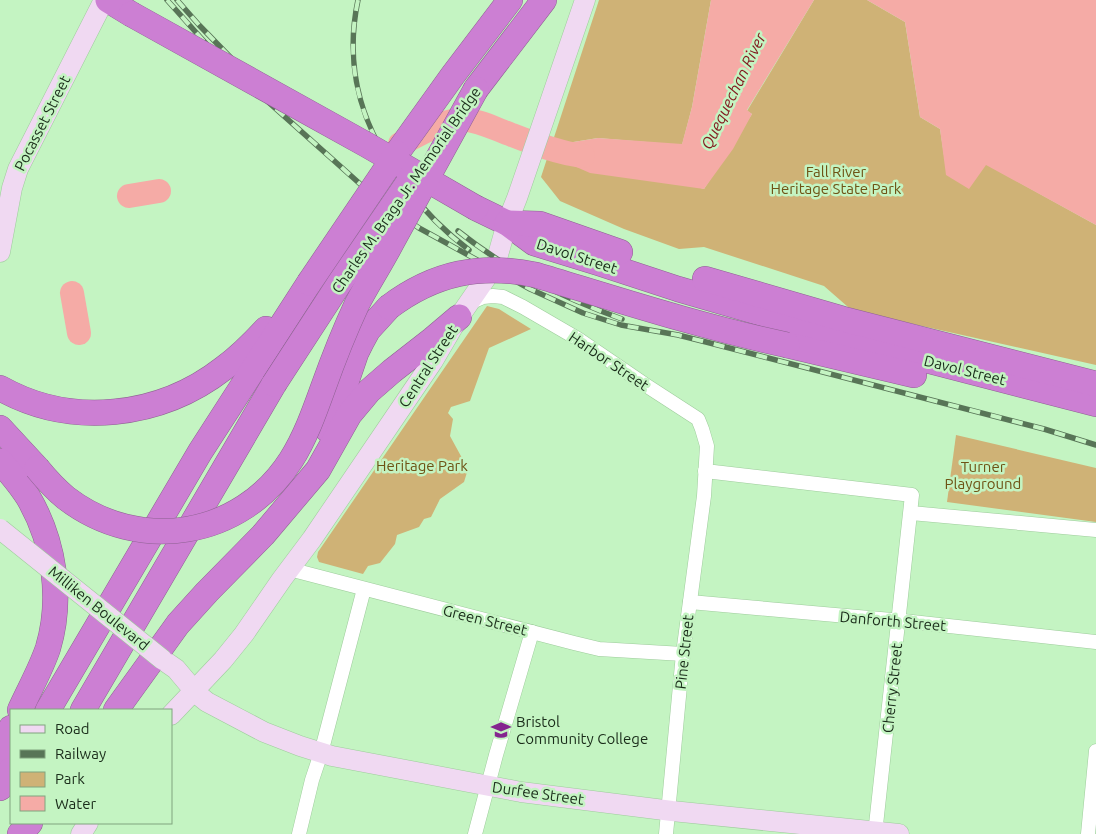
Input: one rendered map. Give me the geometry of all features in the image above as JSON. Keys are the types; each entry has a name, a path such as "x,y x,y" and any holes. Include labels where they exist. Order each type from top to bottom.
{"highway":[{"path":"106,0 476,208 507,223"},
{"name":"Charles M. Braga Jr. Memorial Bridge","path":"244,364 248,347 309,283 397,153 510,0"},
{"name":"Charles M. Braga Jr. Memorial Bridge","path":"84,709 274,384 365,245 425,159 544,0"},
{"path":"0,428 48,481 67,498 88,512 124,526 146,530 172,531 197,528 245,508 266,490 284,470 298,449 340,342 358,304 476,89"},
{"name":"Davol Street","path":"507,223 540,224 707,280 843,319 1096,384"},
{"name":"Davol Street","path":"507,223 534,243 678,289 891,351 1096,404"},
{"path":"275,520 327,428 340,400 356,353 368,330 389,307 422,286 453,274 482,270 509,270 536,275 742,335 1096,416"},
{"path":"117,709 178,624 263,535 318,470 349,415 369,391 392,370 434,340 464,311"},
{"path":"0,388 32,402 60,410 89,413 122,411 154,404 186,391 219,372 244,364"},
{"path":"49,709 200,452 244,364"},
{"path":"0,461 28,497 38,516 50,552 54,581 54,613 48,648 20,709"},
{"path":"0,752 10,730"},
{"path":"0,788 10,772"},
{"path":"20,834 29,824"}],"main road":[{"name":"Pocasset Street","path":"0,252 12,188 18,169 106,0"},
{"name":"Central Street","path":"172,714 234,647 312,539 433,361 488,275 498,255 507,223 585,0"},
{"name":"Milliken Boulevard","path":"0,529 180,673 194,690"},
{"name":"Durfee Street","path":"194,690 207,702 251,726 294,744 321,753 419,774 521,792 668,811 899,834"}],"street":[{"name":"Harbor Street","path":"464,311 483,297 503,297 578,339 698,419 707,446 705,470"},
{"path":"705,470 912,495 911,513 1096,530"},
{"name":"Pine Street","path":"666,834 683,654 704,496 705,470"},
{"name":"Cherry Street","path":"876,833 911,513"},
{"name":"Green Street","path":"289,569 574,644 599,649 683,654"},
{"path":"299,834 364,589"},
{"name":"Danforth Street","path":"690,602 899,621 1096,642"},
{"path":"475,834 532,632"},
{"path":"1088,834 1096,752"}],"green space":[{"name":"Fall River Heritage State Park","path":"599,0 711,0 692,107 682,145 598,138 561,144 704,189 752,114 747,111 814,0 867,0 905,22 920,117 940,129 947,175 986,164 1096,225 1096,365 864,313 848,307 824,286 704,247 679,249 624,229 560,201 541,177"},
{"name":"Heritage Park","path":"487,306 499,309 531,329 489,348 470,401 451,407 448,413 453,419 450,436 468,469 464,482 440,499 431,517 424,519 419,527 397,535 395,544 380,563 368,566 363,574 319,562 318,552"},
{"name":"Turner Playground","path":"956,435 1096,468 1096,522 947,502"}],"water":[{"path":"711,0 814,0 747,110 752,114 733,149 704,189 590,173 549,155 554,142 561,144 598,138 682,144 692,107"},
{"path":"867,0 1096,0 1096,225 986,165 969,189 946,175 940,129 920,117 905,22"}],"waterway":[{"name":"Quequechan River","path":"400,144 442,124 464,120 485,125 547,148 583,156"},
{"name":"Quequechan River","path":"129,196 159,191"},
{"name":"Quequechan River","path":"72,293 79,333"}],"railway":[{"path":"167,0 210,48 368,191 419,228 530,289 583,313 621,325 706,342 1044,429 1096,445"},
{"path":"177,0 234,61"},
{"path":"358,0 353,51 355,76 360,100 368,123 392,167 414,197 436,221 469,250"},
{"path":"458,231 497,259 537,282 578,302 622,319"}],"place":[{"name":"Bristol Community College","path":"501,730"}]}
